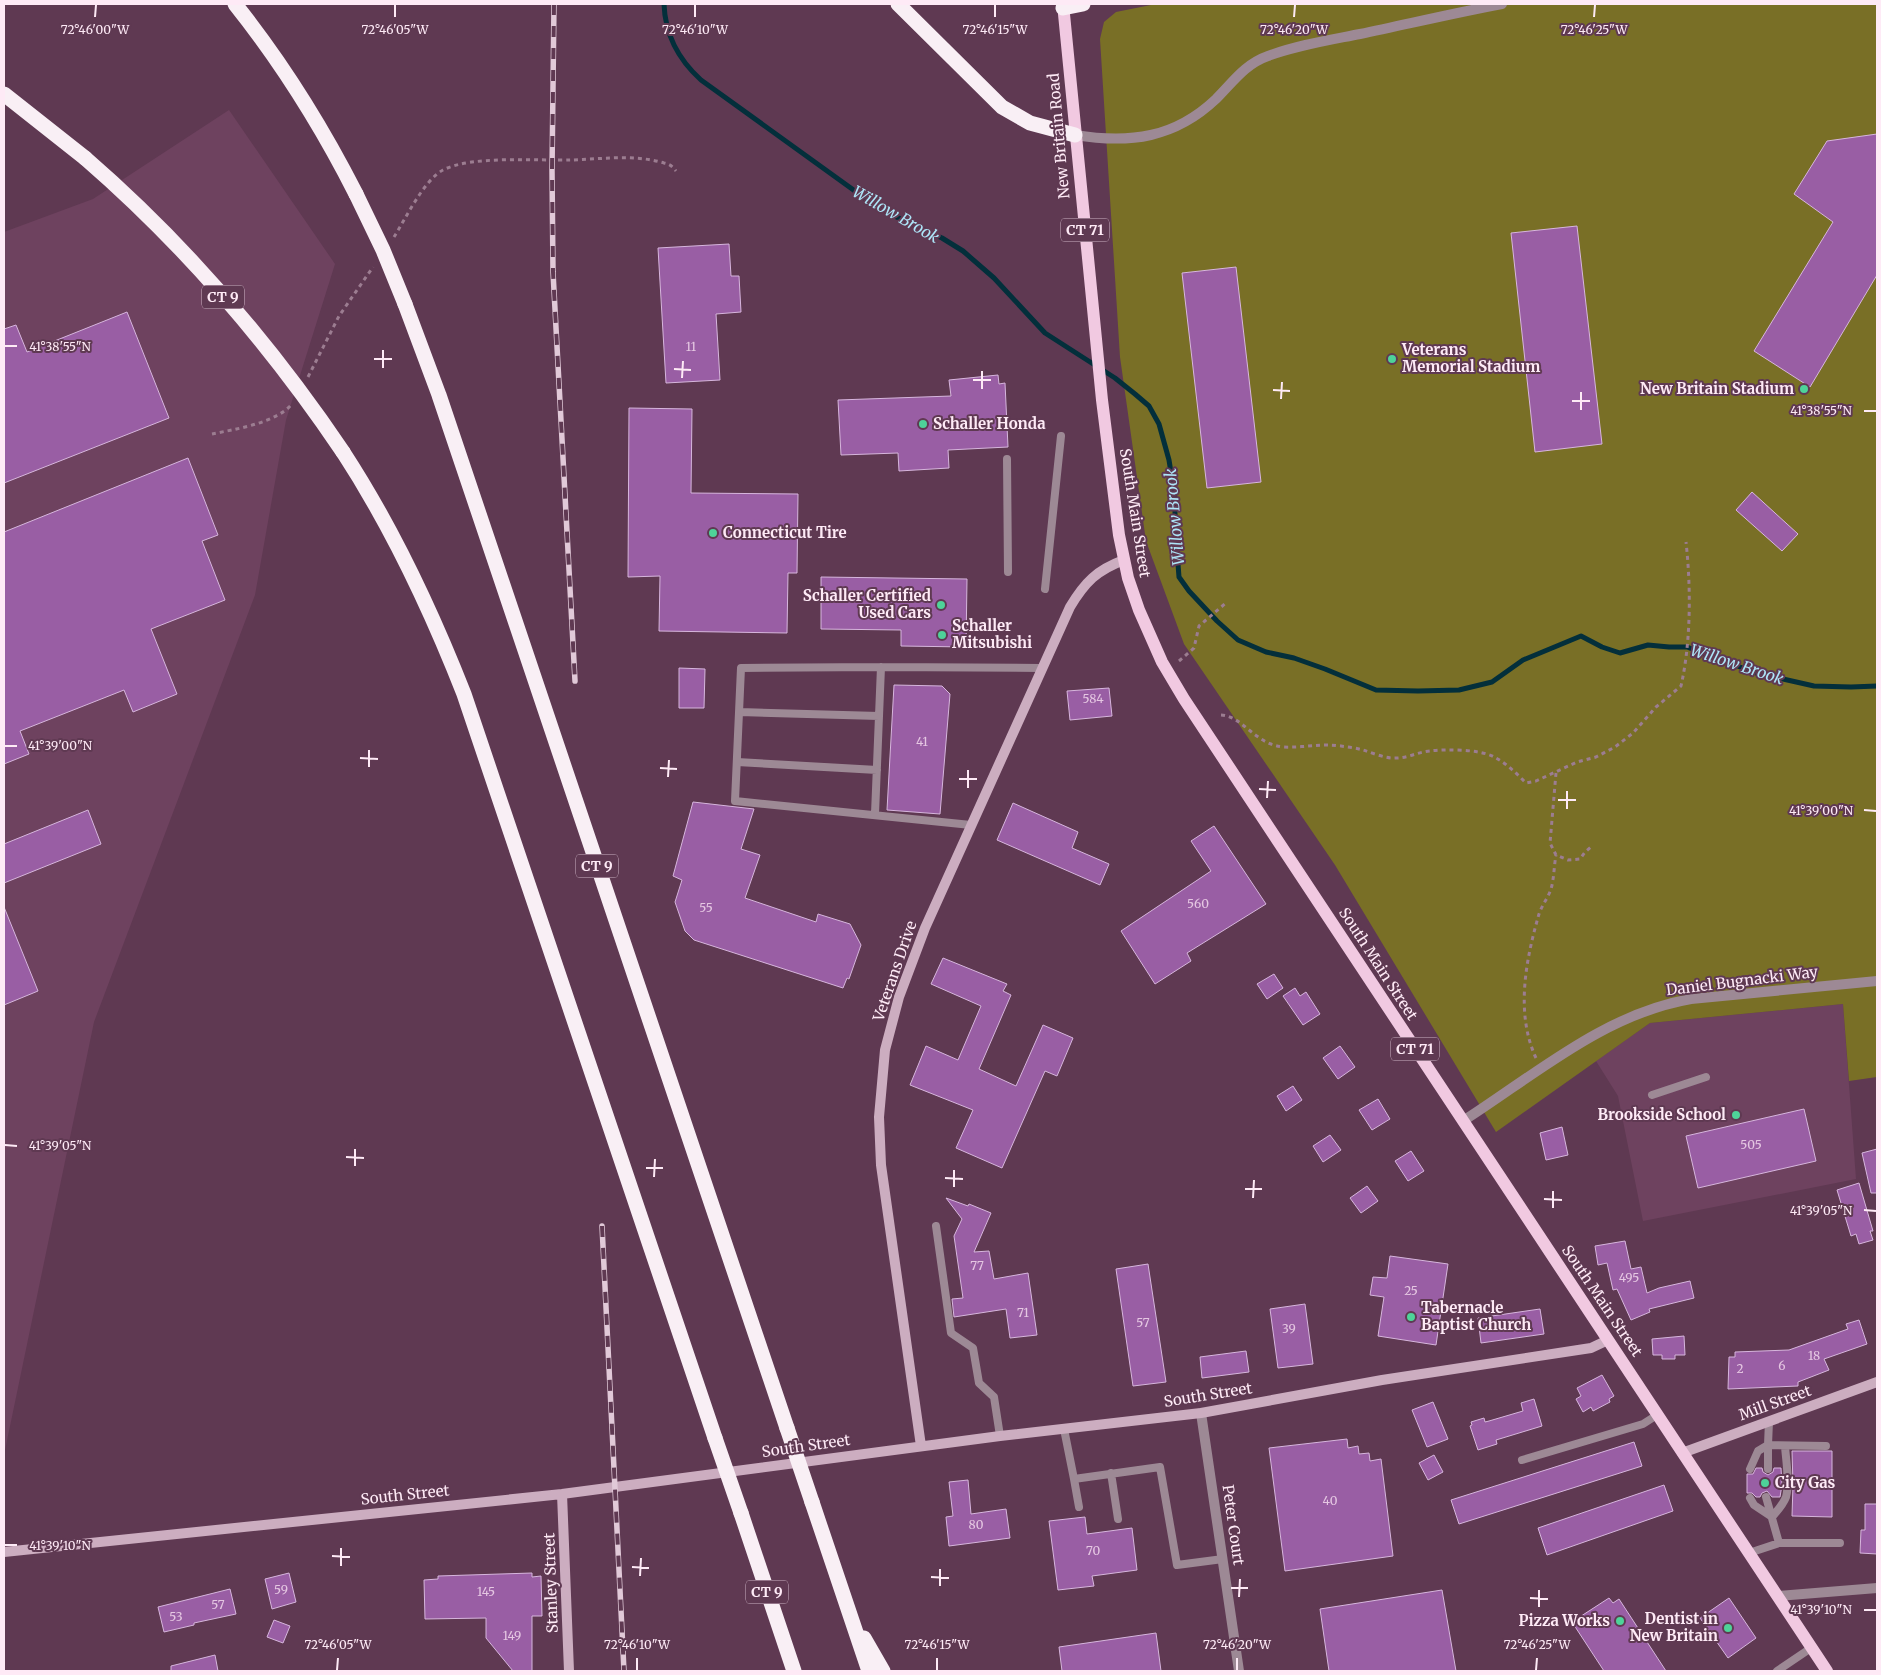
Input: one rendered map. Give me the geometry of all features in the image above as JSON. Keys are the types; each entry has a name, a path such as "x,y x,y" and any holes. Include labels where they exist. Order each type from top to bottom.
{"highway":[{"name":"CT 9","path":"235,4 302,98 356,194 383,250 405,304 439,396 869,1671"},
{"path":"898,4 1002,108 1030,123 1076,135"},
{"path":"1063,6 1083,4"},
{"name":"CT 9","path":"4,94 85,158 158,227 221,295 291,379 343,452 415,582 464,694 794,1671"},
{"path":"851,1619 883,1671"}],"main road":[{"name":"New Britain Road","path":"1063,6 1094,324"},
{"name":"South Main Street","path":"1094,324 1112,482 1124,560 1139,610 1177,689 1827,1671"},
{"name":"Veterans Drive","path":"921,1446 881,1165 879,1116 885,1050 899,997 925,928 1070,607 1080,590 1091,577 1106,566 1124,560"},
{"name":"South Street","path":"4,1552 562,1494 921,1446 1201,1413 1382,1380 1591,1348 1608,1340"},
{"name":"Mill Street","path":"1682,1453 1877,1382"},
{"name":"Stanley Street","path":"562,1494 570,1671"}],"street":[{"path":"1076,135 1118,138 1165,132 1178,127 1194,117 1217,98 1243,71 1256,61 1267,56 1310,44 1502,4"},
{"name":"Daniel Bugnacki Way","path":"1463,1121 1540,1067 1600,1032 1638,1014 1668,1003 1691,999 1877,981"},
{"name":"Peter Court","path":"1201,1413 1239,1671"},
{"path":"1777,1596 1877,1588"}],"lane":[{"path":"1045,589 1061,436"},
{"path":"1007,459 1008,572"},
{"path":"875,814 881,667"},
{"path":"971,825 735,801 741,668 1041,668"},
{"path":"740,712 879,716"},
{"path":"737,762 877,770"},
{"path":"1652,1096 1706,1077"},
{"path":"936,1226 950,1333 974,1348 979,1383 994,1397 1000,1436"},
{"path":"1522,1460 1643,1424 1657,1415"},
{"path":"1768,1469 1770,1421"},
{"path":"1064,1429 1079,1507"},
{"path":"1750,1469 1758,1452 1768,1445 1826,1446"},
{"path":"1772,1517 1786,1497 1787,1468 1785,1446"},
{"path":"1074,1478 1160,1467 1177,1565 1223,1559"},
{"path":"1110,1474 1118,1520"},
{"path":"1766,1497 1779,1543"},
{"path":"1750,1498 1754,1505 1772,1517"},
{"path":"1749,1553 1779,1543 1840,1543"},
{"path":"1777,1671 1811,1648"}],"path":[{"path":"390,241 430,180 442,170 458,165 476,162 621,158 670,164 676,171"},
{"path":"306,381 339,316 375,264"},
{"path":"212,434 271,418 285,411 297,399"},
{"path":"1221,715 1228,715 1238,721 1267,744 1283,747 1320,744 1339,746 1395,758 1428,751 1468,751 1491,755 1510,768 1526,783 1536,782 1577,762 1596,757 1615,747 1633,733 1656,707 1681,686 1688,651 1689,576 1686,542"},
{"path":"1179,661 1194,648 1199,626 1227,602"},
{"path":"1540,1067 1530,1046 1524,995 1532,943 1540,912 1551,889 1556,855 1550,843 1556,772"},
{"path":"1556,855 1568,860 1580,859 1591,847"}],"shaded area":[{"path":"1156,4 1877,4 1877,1077 1849,1081 1843,1004 1650,1023 1496,1132 1335,865 1184,644 1146,541 1120,357 1100,39 1104,22 1116,12"},
{"path":"229,110 335,264 286,420 255,595 94,1022 4,1455 4,232 93,199"},
{"name":"Brookside School","path":"1843,1004 1856,1179 1643,1221 1618,1096 1596,1061 1650,1023"}],"building":[{"path":"1877,134 1877,275 1810,387 1754,351 1833,222 1794,194 1827,141"},
{"path":"1577,226 1602,444 1535,452 1511,233"},
{"path":"729,244 731,276 739,276 741,312 716,314 720,380 666,383 658,248"},
{"path":"1236,267 1261,482 1207,488 1182,273"},
{"path":"127,312 169,418 4,483 4,329 16,325 27,352"},
{"name":"Schaller Honda","path":"998,375 999,384 1005,383 1008,447 948,450 949,468 899,471 898,453 841,455 838,400 951,396 949,380"},
{"name":"Connecticut Tire","path":"629,408 692,409 691,493 798,494 797,573 788,573 787,633 659,631 660,576 628,577"},
{"path":"188,458 218,535 202,541 225,600 151,629 177,694 133,712 124,690 20,731 29,754 4,764 4,532"},
{"path":"1752,492 1798,534 1782,551 1736,510"},
{"path":"821,577 967,579 966,647 901,646 901,630 821,629"},
{"path":"679,668 705,669 704,708 679,708"},
{"path":"894,685 942,686 950,694 940,814 887,810"},
{"path":"1109,688 1112,716 1070,720 1067,691"},
{"path":"693,802 754,809 741,849 760,855 745,898 816,922 818,914 850,924 861,945 849,979 847,978 843,988 694,940 685,931 675,902 682,880 673,876"},
{"path":"1013,803 1078,832 1072,848 1109,864 1100,885 997,840"},
{"path":"88,810 101,844 4,883 4,844"},
{"path":"1214,826 1266,904 1187,953 1191,961 1155,984 1121,931 1211,871 1191,841"},
{"path":"4,907 38,991 4,1005"},
{"path":"943,958 1007,984 1003,991 1011,995 979,1069 1016,1086 1043,1025 1073,1038 1057,1076 1045,1071 1002,1168 956,1148 973,1110 910,1085 926,1046 958,1060 981,1006 931,984"},
{"path":"1274,974 1283,988 1267,999 1257,984"},
{"path":"1295,988 1300,996 1306,992 1320,1014 1303,1025 1283,996"},
{"path":"1340,1046 1355,1067 1338,1079 1323,1058"},
{"path":"1293,1086 1302,1100 1286,1111 1277,1096"},
{"path":"1378,1099 1390,1119 1372,1130 1359,1110"},
{"path":"1804,1109 1816,1161 1698,1188 1686,1136"},
{"path":"1562,1127 1568,1155 1546,1160 1540,1133"},
{"path":"1330,1135 1341,1150 1323,1162 1313,1146"},
{"path":"1877,1149 1877,1193 1871,1193 1862,1153"},
{"path":"1411,1151 1424,1171 1408,1181 1395,1161"},
{"path":"1859,1183 1873,1231 1870,1231 1873,1240 1859,1244 1856,1234 1851,1236 1837,1190"},
{"path":"1367,1186 1378,1201 1361,1213 1350,1198"},
{"path":"946,1198 968,1206 969,1204 991,1213 974,1252 989,1251 994,1279 1028,1273 1037,1335 1010,1338 1006,1309 954,1317 952,1299 963,1298 954,1236 962,1219"},
{"path":"1625,1241 1631,1269 1641,1267 1647,1293 1659,1288 1690,1281 1694,1298 1649,1309 1650,1312 1631,1320 1617,1289 1613,1290 1607,1263 1598,1265 1595,1246"},
{"name":"Tabernacle Baptist Church","path":"1390,1256 1448,1264 1436,1345 1378,1336 1384,1297 1370,1295 1373,1277 1387,1278"},
{"path":"1148,1264 1166,1382 1133,1386 1116,1269"},
{"path":"1305,1304 1313,1364 1278,1368 1270,1309"},
{"path":"1540,1309 1544,1334 1481,1343 1478,1318"},
{"path":"1859,1320 1867,1344 1824,1359 1829,1370 1798,1382 1798,1386 1728,1389 1729,1357 1735,1357 1735,1352 1789,1350 1848,1329 1846,1324"},
{"path":"1684,1336 1685,1355 1675,1355 1675,1359 1662,1359 1662,1355 1653,1355 1652,1339"},
{"path":"1246,1351 1249,1372 1202,1378 1200,1357"},
{"path":"1602,1375 1614,1396 1609,1399 1610,1402 1593,1411 1591,1407 1583,1412 1576,1399 1581,1396 1577,1388"},
{"path":"1534,1399 1542,1426 1496,1440 1497,1444 1478,1450 1470,1426 1472,1425 1471,1422 1484,1418 1485,1422 1523,1411 1521,1403"},
{"path":"1433,1402 1448,1439 1427,1447 1412,1410"},
{"path":"1347,1439 1348,1448 1358,1446 1359,1454 1369,1453 1370,1461 1381,1459 1393,1556 1285,1571 1269,1448"},
{"path":"1634,1442 1642,1466 1459,1524 1451,1500"},
{"path":"1792,1451 1832,1451 1832,1517 1792,1516"},
{"path":"1434,1455 1443,1472 1428,1480 1419,1463"},
{"name":"City Gas","path":"1756,1468 1762,1468 1763,1472 1768,1475 1773,1472 1774,1468 1781,1468 1782,1485 1780,1497 1772,1497 1767,1491 1762,1493 1760,1497 1747,1493 1747,1474 1753,1474"},
{"path":"968,1480 971,1514 1006,1509 1010,1538 949,1546 946,1517 953,1516 949,1482"},
{"path":"1664,1485 1673,1511 1547,1555 1538,1528"},
{"path":"1865,1504 1877,1504 1877,1554 1860,1553 1861,1530 1865,1530"},
{"path":"1085,1517 1087,1534 1132,1528 1137,1570 1092,1576 1094,1586 1058,1590 1049,1521"},
{"path":"289,1573 296,1602 272,1609 265,1579"},
{"path":"532,1573 532,1577 541,1576 542,1616 532,1616 532,1671 513,1671 486,1638 486,1618 425,1619 424,1580 438,1579 438,1576"},
{"path":"230,1589 236,1614 164,1632 158,1607"},
{"path":"1442,1590 1456,1671 1329,1671 1320,1609"},
{"path":"1609,1598 1613,1603 1619,1599 1666,1671 1604,1671 1572,1622"},
{"name":"Dentist in New Britain","path":"1729,1598 1756,1638 1728,1658 1700,1618"},
{"path":"274,1620 290,1626 283,1643 267,1637"},
{"path":"1156,1633 1161,1671 1062,1671 1059,1647"},
{"path":"215,1655 218,1671 171,1671 171,1666"}],"waterway":[{"name":"Willow Brook","path":"664,4 670,36 686,64 701,80 866,199 890,214 942,238 963,251 994,278 1045,333 1115,378 1149,406 1159,424 1169,460 1175,498 1179,577 1189,591 1217,621 1238,640 1266,652 1294,658 1325,669 1376,690 1459,690 1492,682 1523,660 1581,636 1602,647 1620,653 1648,645 1687,647 1756,673 1814,686 1877,686"}],"railway":[{"path":"554,4 553,272 575,681"},
{"path":"602,1226 624,1671"}],"place":[{"name":"Veterans Memorial Stadium","path":"1392,359"},
{"name":"New Britain Stadium","path":"1804,389"},
{"name":"Schaller Honda","path":"923,424"},
{"name":"Connecticut Tire","path":"713,533"},
{"name":"Schaller Certified Used Cars","path":"941,605"},
{"name":"Schaller Mitsubishi","path":"942,635"},
{"name":"Brookside School","path":"1736,1115"},
{"name":"Tabernacle Baptist Church","path":"1411,1317"},
{"name":"City Gas","path":"1765,1483"},
{"name":"Pizza Works","path":"1620,1621"},
{"name":"Dentist in New Britain","path":"1728,1628"}]}
